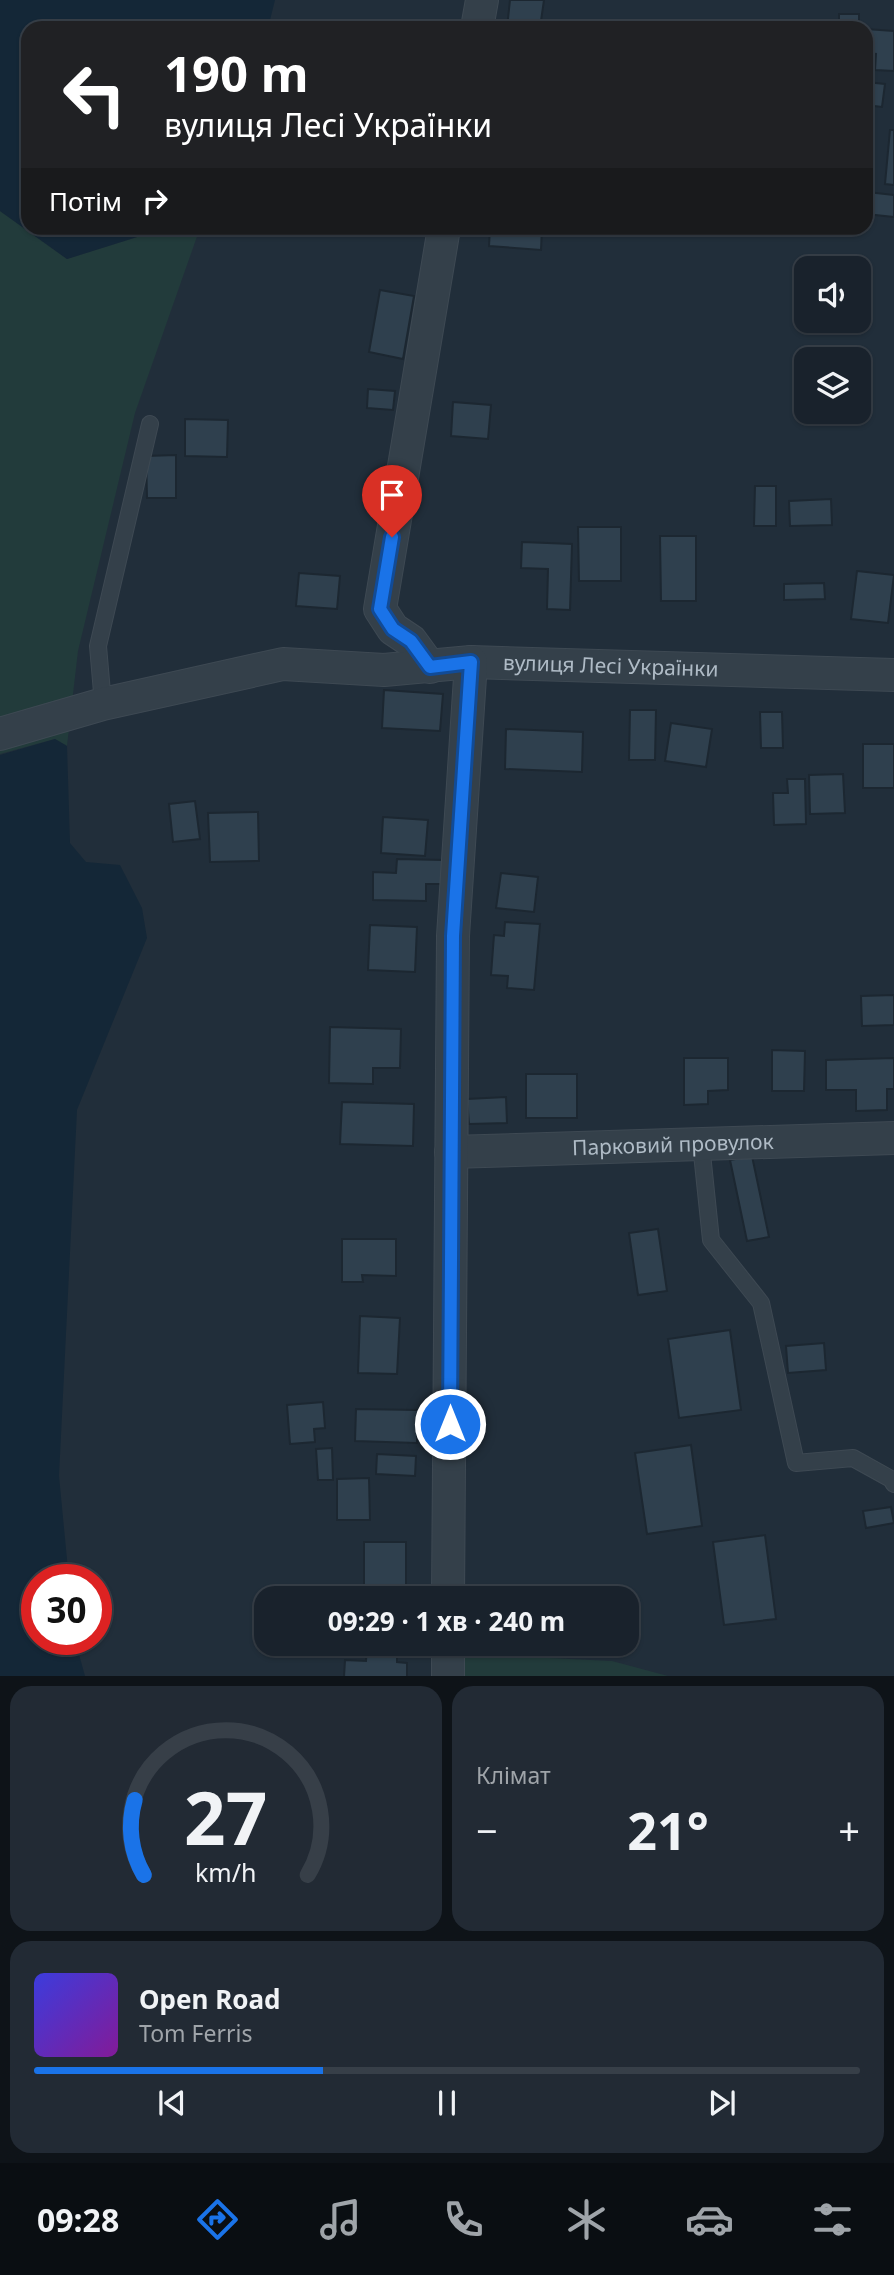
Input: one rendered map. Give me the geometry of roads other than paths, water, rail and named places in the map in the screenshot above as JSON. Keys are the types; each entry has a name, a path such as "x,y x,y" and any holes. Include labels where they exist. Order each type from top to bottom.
{"street":[{"path":"478,21 482,0"},
{"path":"430,667 411,641 393,629 380,609 443,235"},
{"path":"449,1586 453,936 471,662"},
{"name":"вулиця Лесі Українки","path":"0,734 103,704 283,664 384,670 471,662 894,675"},
{"name":"Парковий провулок","path":"451,1152 894,1138"},
{"path":"448,1656 448,1676"}],"lane":[{"path":"103,704 98,646 150,424"},
{"path":"701,1144 711,1240 761,1303 796,1464 853,1458 891,1479 894,1484"}],"water":[{"path":"0,0 275,0 270,21 21,21 21,226 0,211"},
{"path":"34,235 139,235 137,237 67,259"},
{"path":"55,739 67,746 70,843 86,862 120,865 142,908 147,938 77,1110 59,1476 67,1564 21,1564 21,1655 79,1655 85,1676 0,1676 0,755"}]}
